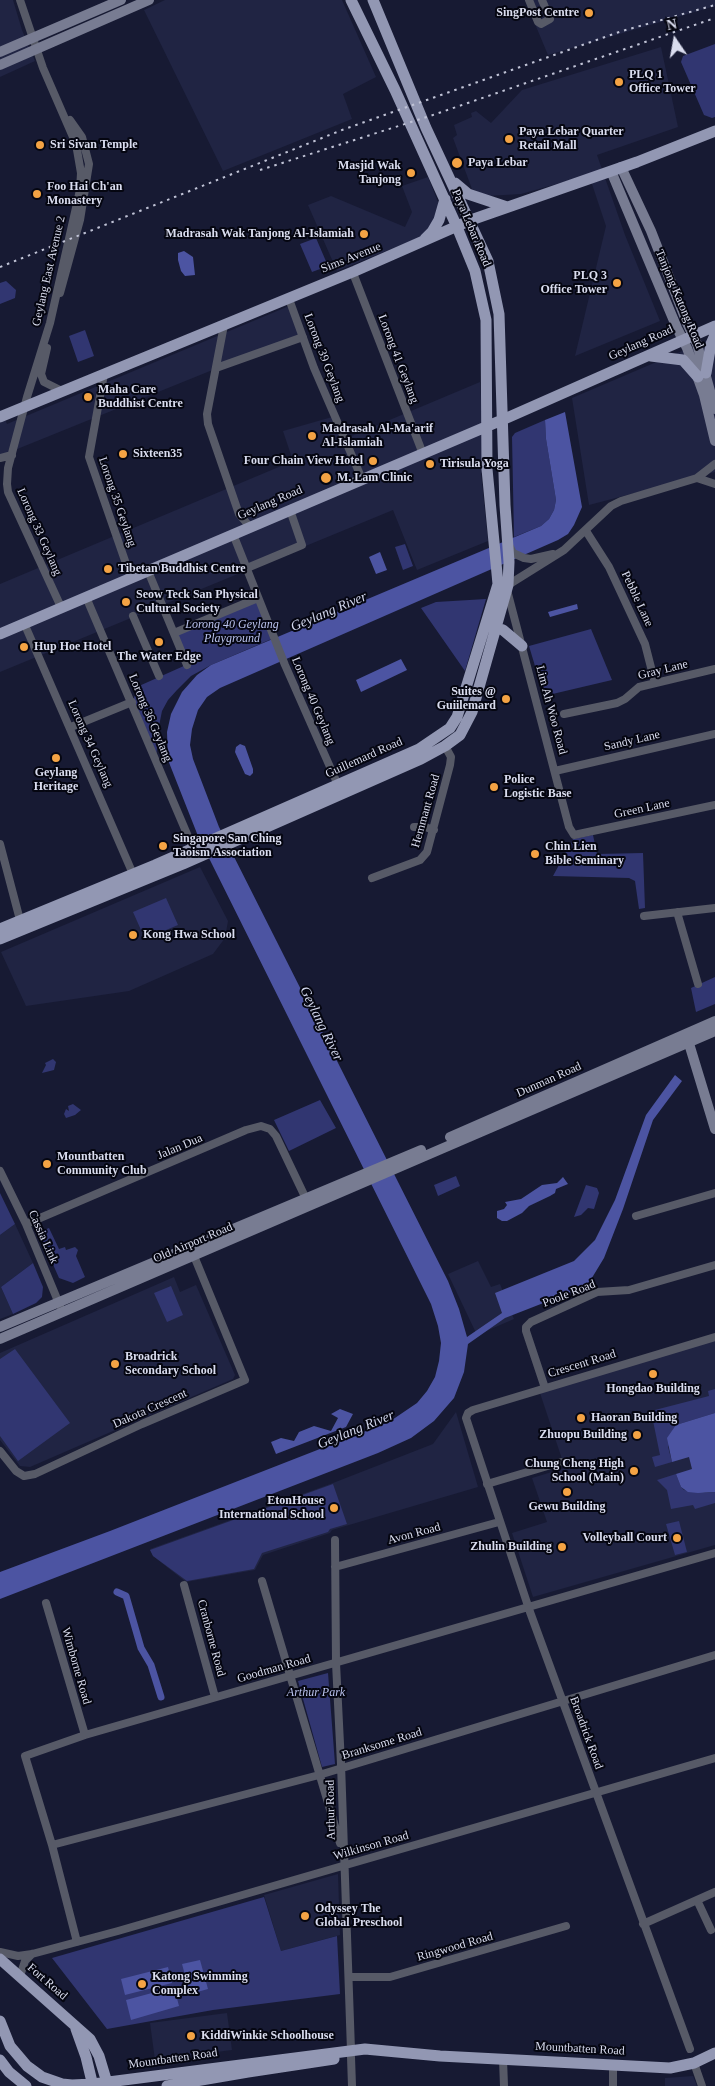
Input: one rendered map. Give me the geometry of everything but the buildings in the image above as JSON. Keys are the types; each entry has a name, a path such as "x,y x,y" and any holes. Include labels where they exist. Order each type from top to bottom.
{"main road":[{"path":"0,52 121,0"},
{"path":"0,65 149,0"},
{"name":"Paya Lebar Road","path":"351,0 395,90 475,270 486,320 485,426"},
{"name":"Paya Lebar Road","path":"372,0 426,128 471,220 488,261 498,306 502,419"},
{"name":"Sims Avenue","path":"0,416 353,273 471,220 715,132"},
{"name":"Tanjong Katong Road","path":"616,169 688,338 715,409"},
{"path":"453,182 468,194 507,207"},
{"path":"419,244 432,232 439,220 445,199"},
{"name":"Geylang Road","path":"0,634 423,454 715,326"},
{"path":"646,356 683,360 702,375 715,335"},
{"name":"Tanjong Katong Road","path":"702,375 715,441"},
{"name":"Guillemard Road","path":"0,929 412,763 445,746 460,735 472,712 508,587 509,562 502,419"},
{"name":"Guillemard Road","path":"228,838 338,784 419,749 450,728 462,704 498,584 487,469 485,426"},
{"path":"497,628 503,630 522,646"},
{"name":"Guillemard Road","path":"0,939 195,851"},
{"name":"Dunman Road","path":"395,1166 688,1038 715,1021"},
{"name":"Dunman Road","path":"688,1038 715,1031"},
{"path":"688,1038 715,1129"},
{"name":"Old Airport Road","path":"0,1327 60,1307 194,1256 366,1177 395,1166"},
{"name":"Old Airport Road","path":"0,1338 60,1307 308,1203"},
{"name":"Fort Road","path":"0,1958 93,2043 103,2065 108,2084"},
{"name":"Mountbatten Road","path":"0,2021 2,2030 15,2054 34,2072 62,2084 108,2084 351,2053 380,2051 503,2060 670,2068 694,2063 715,2053"},
{"path":"76,2027 93,2085"},
{"name":"Mountbatten Road","path":"168,2086 351,2053"},
{"path":"0,2060 9,2072 26,2086"}],"street":[{"name":"Geylang East Avenue 2","path":"20,0 36,49 76,144 80,159 80,190 50,323 25,406"},
{"path":"530,0 537,19 542,24 550,19 542,0"},
{"name":"Geylang East Avenue 2","path":"62,391 44,382 41,374 80,220 89,164 82,137 63,112"},
{"name":"Lorong 41 Geylang","path":"353,273 423,454"},
{"name":"Lorong 39 Geylang","path":"289,299 314,368 362,480"},
{"path":"224,325 207,410 208,424 239,514 250,526"},
{"path":"216,368 303,337"},
{"name":"Lorong 35 Geylang","path":"104,374 89,458 131,578"},
{"name":"Lorong 33 Geylang","path":"25,406 12,455 7,484 8,492 61,607"},
{"path":"0,458 12,455"},
{"name":"Guillemard Road","path":"508,587 564,550 586,531 597,517 621,501 697,478 715,464"},
{"path":"697,478 715,484"},
{"path":"246,568 302,545 290,510"},
{"name":"Pebble Lane","path":"586,531 609,567 645,644 655,683"},
{"name":"Lorong 40 Geylang","path":"233,534 273,636 338,784"},
{"name":"Guillemard Road","path":"507,535 513,553 524,558 531,559 564,550"},
{"path":"148,571 187,665"},
{"name":"Lim Ah Woo Road","path":"508,587 569,827 574,835"},
{"name":"Lorong 36 Geylang","path":"86,597 195,851"},
{"path":"174,633 258,598"},
{"path":"133,616 159,676"},
{"name":"Lorong 34 Geylang","path":"24,623 133,874"},
{"name":"Gray Lane","path":"564,714 609,706 625,699 636,688 715,669"},
{"path":"71,728 132,702"},
{"name":"Sandy Lane","path":"555,771 715,734"},
{"name":"Hemmant Road","path":"372,878 420,860 427,852 450,765 451,757 445,746"},
{"name":"Green Lane","path":"574,835 715,805"},
{"path":"414,827 425,827 434,830"},
{"path":"0,844 20,920"},
{"path":"644,916 715,908"},
{"path":"677,912 698,984"},
{"name":"Jalan Dua","path":"26,1224 246,1130 261,1126 270,1129 276,1136 308,1203"},
{"name":"Cassia Link","path":"0,1171 26,1224 60,1307"},
{"path":"636,1216 715,1193"},
{"name":"Dakota Crescent","path":"0,1451 16,1471 24,1476 35,1474 142,1424 245,1380 194,1256"},
{"name":"Poole Road","path":"545,1388 526,1332 526,1327 531,1322 598,1292 629,1290 715,1265"},
{"name":"Crescent Road","path":"467,1423 466,1415 472,1410 715,1337"},
{"name":"Broadrick Road","path":"467,1423 528,1607 690,2049"},
{"path":"487,1484 561,1462"},
{"name":"Avon Road","path":"335,1567 500,1522"},
{"name":"Arthur Road","path":"335,1540 336,1663 352,2086"},
{"name":"Goodman Road","path":"77,1942 52,1845 25,1756 85,1735 715,1553"},
{"path":"262,1581 318,1774 343,1852"},
{"name":"Cranborne Road","path":"184,1586 215,1697"},
{"name":"Wimborne Road","path":"46,1603 85,1735"},
{"name":"Branksome Road","path":"52,1845 341,1768 715,1655"},
{"name":"Wilkinson Road","path":"0,1952 18,1956 77,1942 715,1758"},
{"path":"643,1924 715,1892"},
{"path":"697,1900 711,1930"},
{"name":"Ringwood Road","path":"349,1977 390,1978 566,1926"},
{"path":"20,1976 23,1964 32,1954"},
{"path":"503,2060 504,2086"},
{"path":"694,2063 702,2086"},
{"path":"613,2065 613,2086"}],"shaded area":[{"path":"0,0 13,0 22,30 35,61 0,77"},
{"path":"165,0 342,0 376,77 343,94 352,119 223,171 144,10"},
{"path":"525,0 715,0 715,6 548,55"},
{"path":"661,47 678,127 597,155 625,235 660,321 575,356 606,226 589,175 521,194 487,196 472,189 453,138 457,135 454,125 472,117 471,113 476,111 491,123 522,90"},
{"name":"Madrasah Wak Tanjong Al-Islamiah","path":"428,177 440,207 428,234 337,271 308,205 331,196 405,227 412,212 402,186"},
{"path":"289,306 299,335 0,456 0,409 7,424"},
{"path":"715,337 715,472 589,505 572,398"},
{"path":"480,382 485,471 481,473 488,541 417,570 393,510 0,672 0,584 293,461 283,431 332,417 342,440"},
{"name":"Kong Hwa School","path":"200,867 228,921 225,938 213,954 129,991 26,1006 1,952"},
{"path":"15,1224 33,1263 1,1287 13,1314 0,1319 0,1235"},
{"path":"478,1261 491,1287 500,1284 514,1319 477,1335 448,1274"},
{"name":"Broadrick Secondary School","path":"174,1277 180,1292 196,1285 235,1375 233,1379 30,1467 20,1466 0,1440 0,1353"},
{"name":"Chung Cheng High School (Main)","path":"715,1340 715,1545 533,1597 512,1533 547,1522 532,1478 565,1468 540,1393"},
{"name":"EtonHouse International School","path":"456,1412 478,1487 332,1530 330,1533 263,1555 255,1570 186,1582 153,1556 150,1549 333,1483 433,1444"},
{"name":"Odyssey The Global Preschool","path":"338,1874 340,1935 281,1951 264,1895"},
{"name":"KiddiWinkie Schoolhouse","path":"227,2013 232,2050 155,2060 150,2023"},
{"path":"693,2076 697,2086 665,2086 665,2078"}],"green space":[{"path":"715,44 715,117 712,118 704,115 681,62 683,56"},
{"path":"316,238 328,266 312,272 300,244"},
{"path":"6,281 16,290 15,298 0,304 0,283"},
{"path":"85,330 94,356 78,362 69,336"},
{"path":"545,420 546,439 556,500 554,510 549,519 541,526 514,537 512,437 515,433"},
{"path":"405,544 413,566 403,570 395,547"},
{"name":"Lorong 40 Geylang Playground","path":"258,598 274,638 211,665 191,676 177,690 168,700 162,711 156,758 132,702 139,686 186,665 174,633"},
{"path":"486,599 465,671 421,608 436,602"},
{"path":"591,629 612,680 544,696 529,646"},
{"path":"593,835 597,854 643,853 645,908 639,909 635,881 629,878 553,876 573,839"},
{"path":"166,898 178,925 145,939 133,912"},
{"path":"715,977 715,1004 696,1012 691,988"},
{"path":"53,1059 56,1062 54,1070 42,1073 46,1065 45,1063"},
{"path":"320,1100 336,1128 289,1151 274,1120"},
{"path":"73,1104 81,1110 75,1115 66,1118 64,1114 66,1109 69,1111 68,1106"},
{"path":"456,1176 460,1186 438,1196 434,1185"},
{"path":"586,1185 597,1188 599,1193 594,1209 588,1208 581,1215 574,1217"},
{"path":"0,1193 15,1224 0,1235"},
{"path":"49,1228 59,1249 65,1247 66,1250 75,1247 78,1250 76,1256 85,1277 73,1283 59,1278 40,1235"},
{"path":"33,1263 43,1287 42,1297 36,1303 13,1314 1,1287"},
{"path":"171,1286 183,1315 167,1322 154,1293"},
{"path":"15,1349 70,1423 18,1461 0,1436 0,1359"},
{"path":"715,1389 715,1413 676,1425 668,1447 672,1462 655,1467 652,1457 660,1455 651,1411 709,1396 708,1391"},
{"path":"676,1474 684,1490 705,1493 715,1492 715,1503 695,1509 693,1505 671,1509 667,1490 657,1480"},
{"path":"333,1484 347,1524 262,1553 254,1569 187,1581 153,1556 150,1550"},
{"name":"Volleyball Court","path":"679,1521 687,1552 675,1555 666,1524"},
{"name":"Arthur Park","path":"328,1673 335,1764 322,1767 298,1681"},
{"path":"264,1897 281,1951 337,1936 340,1994 213,2010 107,2029 52,1958"}],"water":[{"path":"184,251 193,257 195,275 185,276 181,271 178,253"},
{"name":"Geylang River","path":"565,412 582,507 568,534 220,688 207,697 198,710 192,729 190,745 193,759 219,827 448,1281 467,1337 502,1313 495,1293 574,1261 595,1240 615,1200 646,1115 675,1075 682,1081 653,1120 623,1209 604,1258 587,1286 505,1318 468,1344 464,1372 454,1398 434,1421 411,1438 378,1453 0,1599 0,1572 389,1422 417,1403 435,1377 441,1343 431,1304 198,836 168,760 167,732 171,714 182,692 197,675 211,665 541,526 549,519 554,510 556,500 546,439 545,420"},
{"path":"380,552 387,570 376,574 369,557"},
{"path":"577,604 578,609 550,617 548,612"},
{"path":"401,659 407,670 361,692 356,680"},
{"path":"240,744 245,746 253,769 253,773 250,776 245,774 235,752 236,747"},
{"path":"563,1177 568,1184 556,1189 555,1193 529,1206 522,1213 507,1221 497,1218 497,1211 504,1209 507,1205 505,1202 521,1199 542,1185 557,1183"},
{"path":"340,1409 353,1414 346,1427 276,1454 271,1442 281,1438 294,1441 299,1432 314,1426 331,1431 338,1418 331,1414"},
{"path":"715,1413 715,1492 688,1492 681,1487 676,1474 692,1469 689,1457 672,1462 667,1438 676,1425"},
{"path":"200,1960 208,1989 190,1994 182,1964"},
{"path":"168,1967 172,1983 125,1995 121,1979"},
{"path":"174,1987 179,2006 131,2020 126,2000"}],"waterway":[{"path":"117,1592 126,1596 141,1648 151,1665 161,1697"}],"railway":[{"path":"0,267 342,130 622,31 715,5"},
{"path":"260,170 430,116 715,18"}],"place":[{"name":"SingPost Centre","path":"589,13"},
{"name":"PLQ 1 Office Tower","path":"619,82"},
{"name":"Paya Lebar Quarter Retail Mall","path":"509,139"},
{"name":"Sri Sivan Temple","path":"40,145"},
{"name":"Paya Lebar","path":"457,163"},
{"name":"Masjid Wak Tanjong","path":"411,173"},
{"name":"Foo Hai Ch'an Monastery","path":"37,194"},
{"name":"Madrasah Wak Tanjong Al-Islamiah","path":"364,234"},
{"name":"PLQ 3 Office Tower","path":"617,283"},
{"name":"Maha Care Buddhist Centre","path":"88,397"},
{"name":"Madrasah Al-Ma'arif Al-Islamiah","path":"312,436"},
{"name":"Sixteen35","path":"123,454"},
{"name":"Four Chain View Hotel","path":"373,461"},
{"name":"Tirisula Yoga","path":"430,464"},
{"name":"M. Lam Clinic","path":"326,478"},
{"name":"Tibetan Buddhist Centre","path":"108,569"},
{"name":"Seow Teck San Physical Cultural Society","path":"126,602"},
{"name":"The Water Edge","path":"159,642"},
{"name":"Hup Hoe Hotel","path":"24,647"},
{"name":"Suites @ Guiilemard","path":"506,699"},
{"name":"Geylang Heritage","path":"56,758"},
{"name":"Police Logistic Base","path":"494,787"},
{"name":"Singapore San Ching Taoism Association","path":"163,846"},
{"name":"Chin Lien Bible Seminary","path":"535,854"},
{"name":"Kong Hwa School","path":"133,935"},
{"name":"Mountbatten Community Club","path":"47,1164"},
{"name":"Broadrick Secondary School","path":"115,1364"},
{"name":"Hongdao Building","path":"653,1374"},
{"name":"Haoran Building","path":"581,1418"},
{"name":"Zhuopu Building","path":"637,1435"},
{"name":"Chung Cheng High School (Main)","path":"634,1471"},
{"name":"Gewu Building","path":"567,1492"},
{"name":"EtonHouse International School","path":"334,1508"},
{"name":"Volleyball Court","path":"677,1538"},
{"name":"Zhulin Building","path":"562,1547"},
{"name":"Odyssey The Global Preschool","path":"305,1916"},
{"name":"Katong Swimming Complex","path":"142,1984"},
{"name":"KiddiWinkie Schoolhouse","path":"191,2036"}]}
